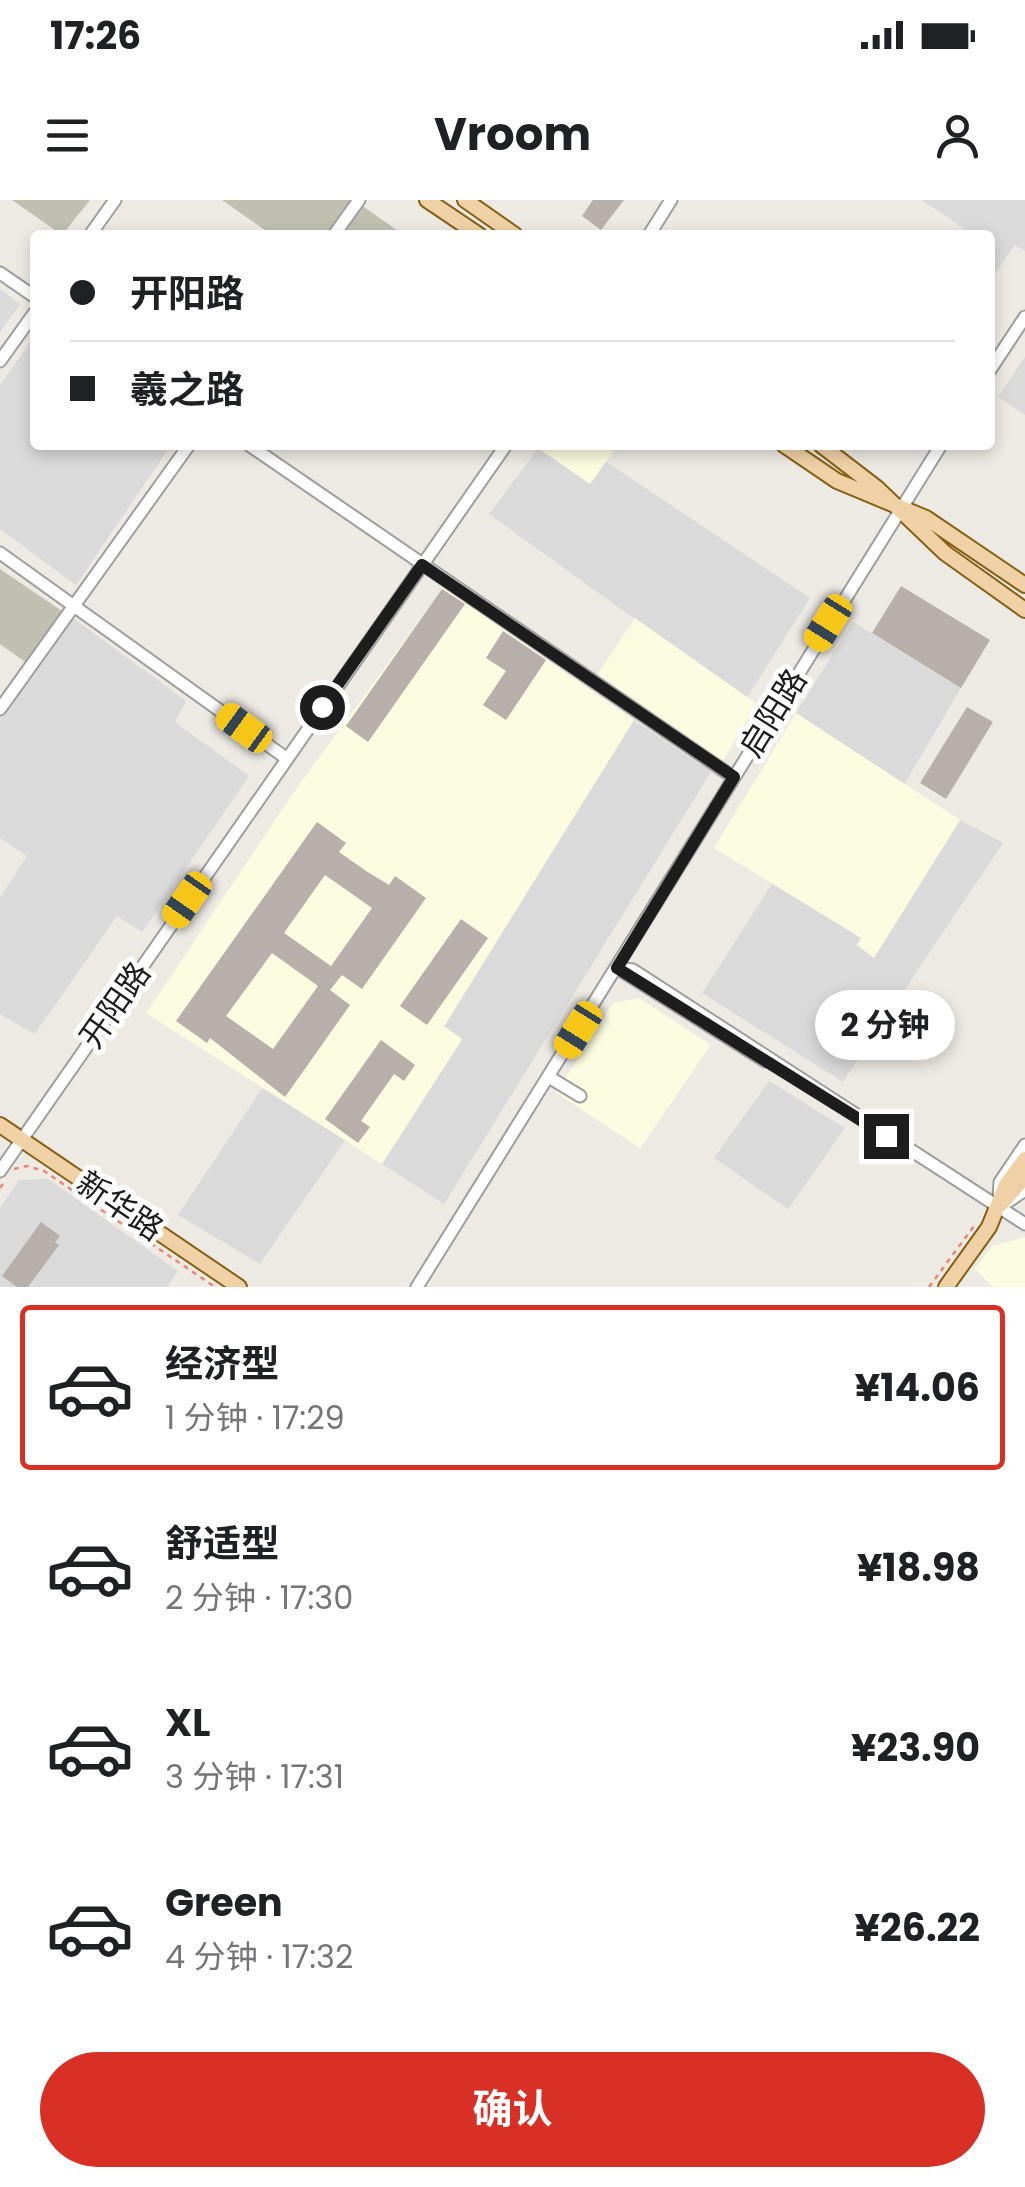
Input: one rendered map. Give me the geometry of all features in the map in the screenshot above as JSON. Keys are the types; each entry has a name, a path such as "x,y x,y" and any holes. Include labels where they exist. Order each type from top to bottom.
{"main road":[{"path":"427,200 472,230"},
{"path":"464,200 508,230"},
{"path":"792,450 837,480 898,510 926,518 1025,585"},
{"path":"827,450 944,553 1025,610"},
{"name":"新华路","path":"0,1124 240,1287"},
{"path":"946,1287 999,1207 1006,1185 1025,1159"},
{"path":"936,1287 1025,1177"}],"street":[{"path":"94,230 115,200"},
{"path":"337,230 358,200"},
{"path":"653,230 671,200"},
{"path":"0,274 30,294"},
{"path":"995,362 1025,317"},
{"path":"0,360 30,319"},
{"path":"0,709 76,608 185,450"},
{"path":"255,450 734,777"},
{"name":"开阳路","path":"0,1171 502,450"},
{"name":"启阳路","path":"417,1287 938,450"},
{"path":"0,553 286,758"},
{"path":"617,968 1025,1224"},
{"path":"548,1081 580,1096"},
{"path":"954,1287 994,1230 1000,1182 1025,1145"},
{"path":"999,1207 1025,1190"}],"path":[{"path":"0,1188 13,1170 27,1166 44,1171 216,1287"}],"shaded area":[{"path":"12,200 90,200 66,230 55,230"},
{"path":"222,200 354,200 397,230 265,230"},
{"path":"922,200 1025,200 1025,251 1015,245 995,274 995,230 963,228"},
{"path":"0,289 20,304 0,332"},
{"path":"30,343 30,450 168,450 76,585 0,529 0,385"},
{"path":"1025,357 1025,415 998,397"},
{"path":"537,450 589,483 605,461 810,598 746,699 489,514"},
{"path":"541,450 614,450 590,484"},
{"path":"0,569 62,611 25,662 0,644"},
{"path":"443,588 634,720 444,1026 462,1039 382,1164 146,1013 291,796"},
{"path":"73,618 186,701 175,722 249,776 142,932 117,916 35,1034 0,1014 0,897 27,856 0,838 0,719"},
{"path":"635,618 757,704 721,764 596,677"},
{"path":"853,622 961,688 904,785 796,713"},
{"path":"796,713 960,820 874,958 857,945 861,938 714,848"},
{"path":"634,720 711,772 444,1204 382,1164 462,1040 444,1027"},
{"path":"960,820 1003,843 843,1082 702,993 774,881 861,938 874,958"},
{"path":"639,998 711,1045 640,1148 556,1093 613,1003"},
{"path":"769,1081 845,1128 788,1209 714,1158"},
{"path":"262,1088 345,1140 260,1264 178,1215"},
{"path":"48,1179 178,1271 167,1287 0,1287 0,1208 19,1180"},
{"path":"1025,1237 1025,1287 993,1287 975,1269 992,1246"}],"building":[{"path":"593,200 624,200 601,230 582,216"},
{"path":"901,586 990,640 961,688 872,633"},
{"path":"442,589 465,604 368,742 346,726"},
{"path":"503,631 546,660 506,720 483,705 506,671 486,658"},
{"path":"967,707 993,722 946,799 920,783"},
{"path":"317,822 346,843 339,852 366,871 389,885 395,876 426,898 362,989 342,975 330,990 350,1005 285,1097 210,1038 207,1043 176,1021","holes":["325,875 372,908 331,966 284,933","272,953 318,986 273,1049 226,1016"]},
{"path":"461,919 488,938 427,1025 400,1006"},
{"path":"381,1040 415,1065 404,1081 394,1074 361,1121 370,1127 358,1143 325,1119"},
{"path":"41,1222 60,1236 55,1242 59,1245 28,1287 17,1287 2,1276"}],"route":[{"path":"322,707 422,565 734,777 617,968 886,1136"}]}
